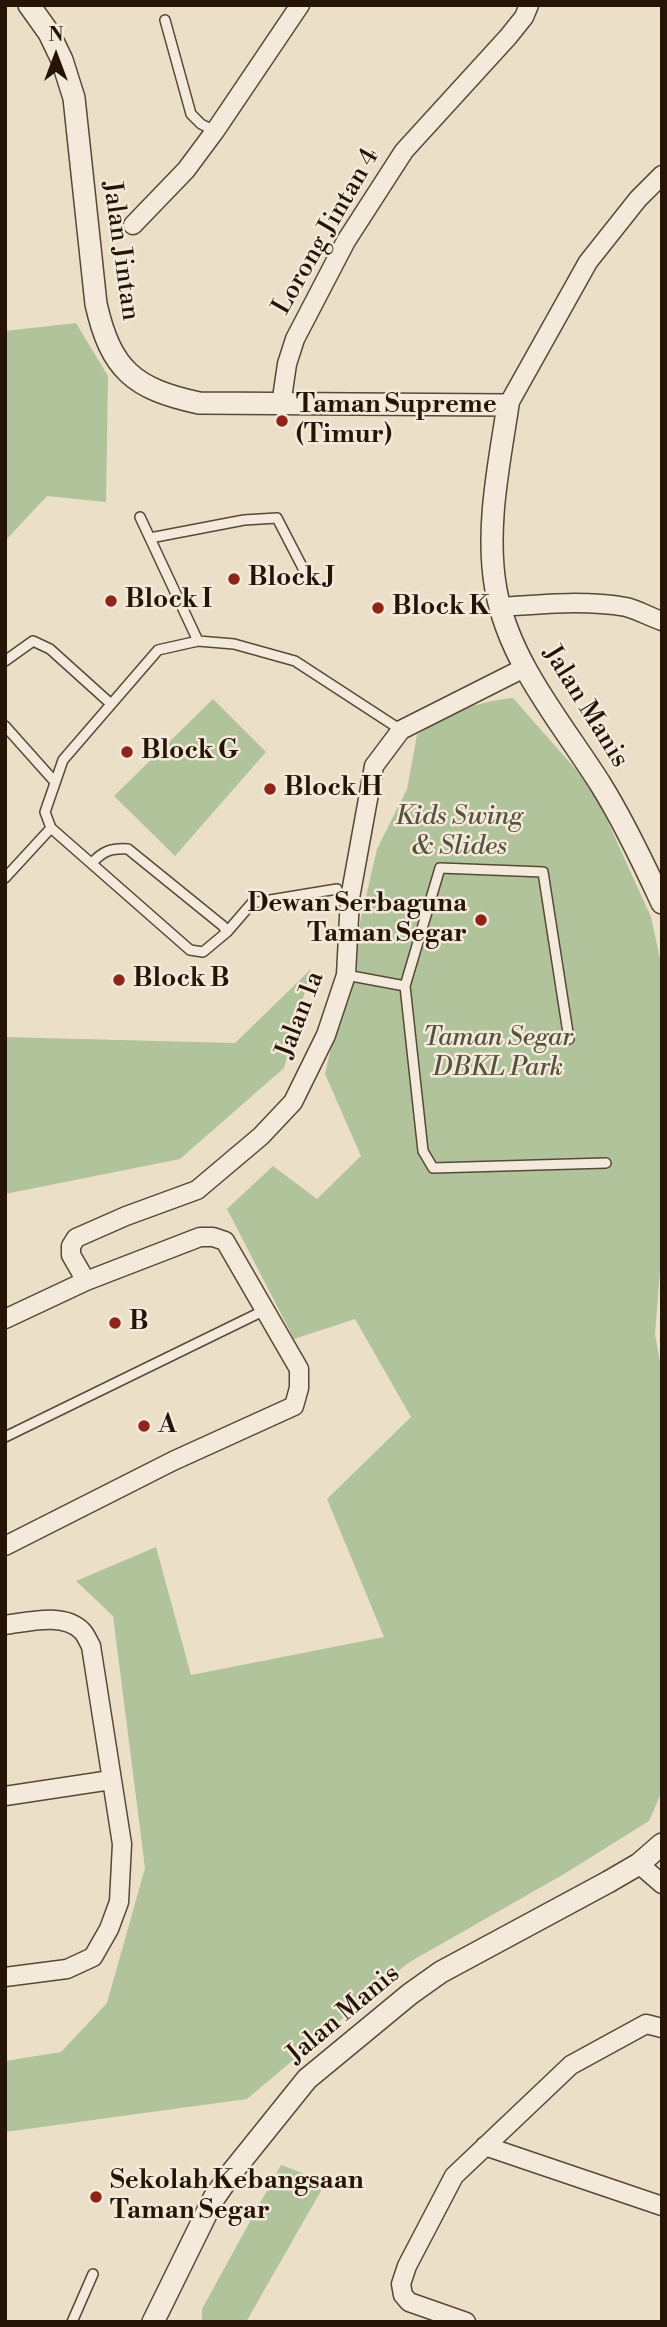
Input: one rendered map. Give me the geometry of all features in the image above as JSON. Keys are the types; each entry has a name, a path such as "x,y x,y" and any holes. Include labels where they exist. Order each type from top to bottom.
{"street":[{"name":"Jalan Jintan","path":"29,5 49,33 62,60 74,98 96,304 103,334 116,360 138,382 164,395 199,403 508,405"},
{"path":"133,225 186,170 299,5"},
{"name":"Lorong Jintan 4","path":"281,405 287,364 295,339 346,241 404,151 508,37 524,17 529,5"},
{"path":"508,405 588,262 638,199 662,175"},
{"name":"Jalan Manis","path":"508,405 492,533 494,576 500,607 524,668 602,787 635,845 662,903"},
{"path":"500,607 594,604 629,608 662,621"},
{"name":"Jalan 1a","path":"86,1281 71,1255 71,1246 76,1238 197,1190 261,1136 293,1102 326,1035 346,975 350,898 374,766 401,730 524,668"},
{"path":"5,1319 86,1281 200,1237 213,1237 225,1241 263,1311 299,1369 299,1388 294,1406 173,1461 5,1546"},
{"path":"5,1625 61,1621 81,1630 91,1646 122,1844 119,1902 109,1929 93,1957 67,1969 5,1977"},
{"path":"5,1796 111,1780"},
{"name":"Jalan Manis","path":"153,2322 214,2199 233,2171 307,2080 410,1994 441,1972 639,1864 662,1844"},
{"path":"639,1864 662,1884"},
{"path":"466,2322 409,2302 403,2295 401,2284 407,2266 454,2176 571,2065 646,2024 662,2028"},
{"path":"485,2146 662,2206"}],"lane":[{"path":"164,20 191,114 201,124 215,131"},
{"path":"140,516 198,641"},
{"path":"150,538 244,520 277,518 308,578"},
{"path":"5,661 33,641 50,649 111,704"},
{"path":"337,889 252,902 227,932 204,952 190,950 51,828 45,812 63,760 158,650 198,641 234,644 295,662 401,730"},
{"path":"5,726 55,782"},
{"path":"5,878 51,828"},
{"path":"92,863 102,852 115,848 128,849 227,932"},
{"path":"569,1039 543,872 440,868 405,986 422,1151 433,1168 606,1163"},
{"path":"346,975 405,986"},
{"path":"5,1437 263,1311"},
{"path":"72,2322 93,2274"}],"green space":[{"path":"76,323 108,376 106,502 47,496 5,541 5,331"},
{"path":"513,698 593,789 651,917 662,968 662,1244 655,1335 662,1371 662,1791 649,1821 564,1874 408,1963 247,2099 5,2132 5,2061 61,2052 107,2003 145,1868 113,1616 76,1581 156,1547 191,1675 384,1637 327,1499 411,1417 355,1319 294,1339 227,1209 273,1166 317,1199 361,1156 325,1074 377,849 407,789 417,735 462,710 486,702"},
{"path":"213,699 266,752 175,856 114,796"},
{"path":"311,969 284,1068 180,1159 5,1194 5,1037 235,1043"},
{"path":"281,2165 326,2182 246,2322 202,2322 202,2309"}],"place":[{"name":"Taman Supreme (Timur)","path":"282,421"},
{"name":"Block J","path":"234,579"},
{"name":"Block I","path":"111,601"},
{"name":"Block K","path":"378,608"},
{"name":"Block G","path":"127,752"},
{"name":"Block H","path":"270,789"},
{"name":"Dewan Serbaguna Taman Segar","path":"481,920"},
{"name":"Block B","path":"119,980"},
{"name":"B","path":"115,1323"},
{"name":"A","path":"144,1426"},
{"name":"Sekolah Kebangsaan Taman Segar","path":"96,2197"}],"park label":[{"name":"Kids Swing & Slides","path":"459,833"},
{"name":"Taman Segar DBKL Park","path":"498,1054"}]}
